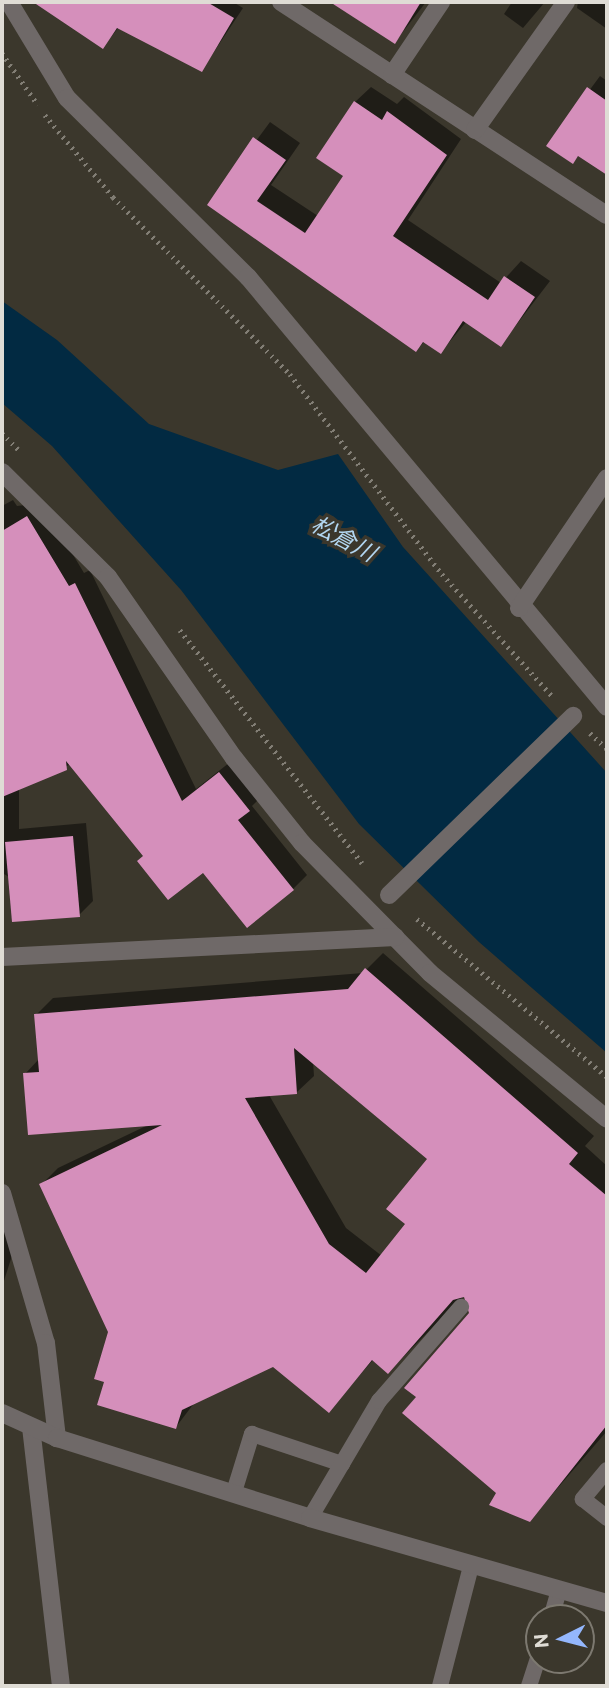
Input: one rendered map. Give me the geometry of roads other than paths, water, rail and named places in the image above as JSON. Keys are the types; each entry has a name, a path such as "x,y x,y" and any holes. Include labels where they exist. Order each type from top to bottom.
{"street":[{"path":"9,2 67,98 248,277 367,413 519,608 607,707"},
{"path":"281,2 607,215"},
{"path":"392,75 442,2"},
{"path":"475,130 566,2"},
{"path":"2,472 108,577 234,758 302,843 395,937 607,1119"},
{"path":"519,608 607,478"},
{"path":"393,891 571,718"},
{"path":"2,957 395,937"},
{"path":"2,1193 46,1343 57,1438"},
{"path":"2,1413 57,1438 310,1518 558,1594 607,1603"},
{"path":"31,1427 61,1686"}],"lane":[{"path":"310,1518 379,1401 461,1307"},
{"path":"234,1492 252,1434 342,1464"},
{"path":"607,1470 583,1499 607,1518"},
{"path":"440,1686 471,1566"},
{"path":"555,1604 558,1594"}],"water":[{"name":"松倉川","path":"2,301 57,340 149,424 278,470 338,454 403,547 607,773 607,1053 479,942 359,824 181,590 52,446 2,403"}]}
